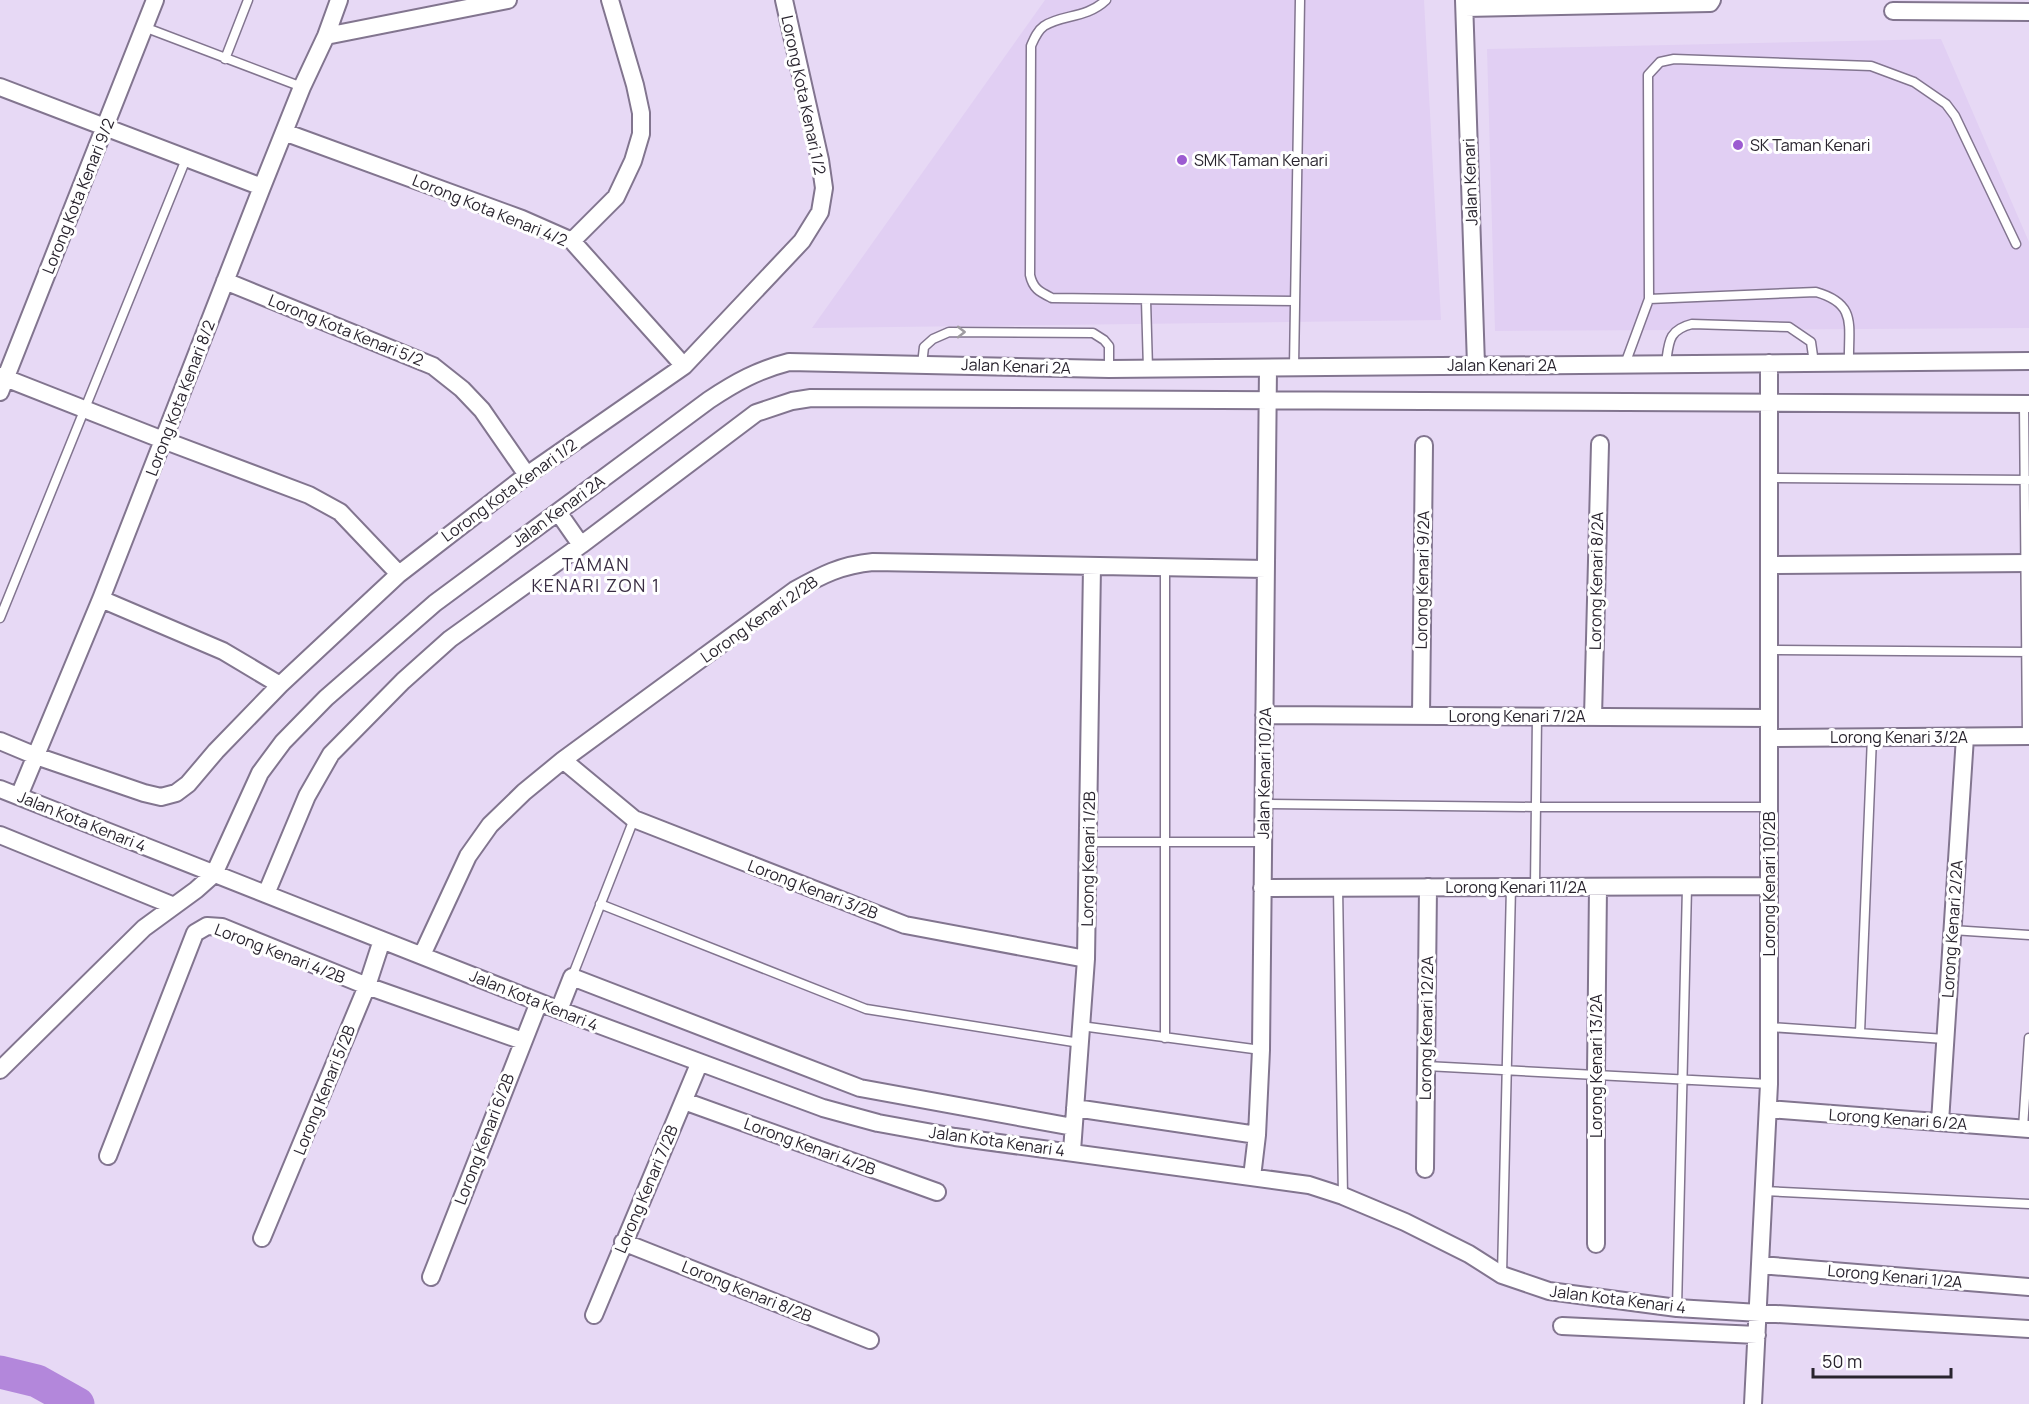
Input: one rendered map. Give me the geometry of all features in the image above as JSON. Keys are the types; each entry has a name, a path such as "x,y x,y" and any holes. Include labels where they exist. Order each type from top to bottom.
{"street":[{"name":"Lorong Kota Kenari 9/2","path":"2,382 155,0"},
{"name":"Lorong Kota Kenari 8/2","path":"19,796 101,599 284,132 326,36 339,0"},
{"path":"326,36 508,0"},
{"path":"572,241 616,197 633,161 641,134 641,113 635,85 610,0"},
{"name":"Lorong Kota Kenari 1/2","path":"0,741 36,756 161,797 176,793 188,784 216,751 280,685 399,574 527,474 684,366 802,241 820,212 824,188 820,160 784,0"},
{"path":"1464,4 1710,3 1712,0"},
{"name":"Jalan Kenari","path":"1464,4 1476,364"},
{"path":"1893,5 2029,12"},
{"path":"0,87 262,188"},
{"name":"Lorong Kota Kenari 4/2","path":"284,132 522,219 572,241 684,366"},
{"name":"Lorong Kota Kenari 5/2","path":"225,281 433,366 462,389 482,410 527,474"},
{"name":"Jalan Kenari 2A","path":"214,874 260,773 283,742 326,698 435,603 709,400 763,369 789,362 1148,369 1476,364 2029,361"},
{"name":"Lorong Kenari 10/2B","path":"1753,1404 1769,1084 1768,363"},
{"name":"Jalan Kenari 10/2A","path":"1252,1177 1257,1135 1261,1050 1268,368"},
{"path":"2,382 84,410 309,495 340,512 399,574"},
{"name":"Jalan Kenari 2A","path":"266,894 307,795 331,754 402,681 450,639 581,545 756,413 792,401 823,398 2027,404"},
{"name":"Lorong Kenari 8/2A","path":"1593,717 1600,444"},
{"name":"Lorong Kenari 9/2A","path":"1421,716 1424,445"},
{"path":"558,512 581,545"},
{"name":"Lorong Kenari 2/2B","path":"422,955 468,856 490,825 524,792 563,760 795,591 826,572 873,562 1266,569"},
{"path":"1769,565 2027,563"},
{"name":"Lorong Kenari 1/2B","path":"1072,1151 1086,959 1092,566"},
{"path":"101,599 223,651 280,685"},
{"name":"Lorong Kenari 7/2A","path":"1264,715 1769,718"},
{"name":"Lorong Kenari 2/2A","path":"1940,1122 1965,736"},
{"name":"Lorong Kenari 3/2A","path":"1769,738 2028,736"},
{"name":"Lorong Kenari 3/2B","path":"563,760 634,819 905,925 1086,959"},
{"name":"Jalan Kota Kenari 4","path":"0,789 559,1011 823,1108 878,1123 955,1137 1072,1151 1309,1185 1343,1196 1426,1232 1469,1254 1502,1275 1549,1291 1677,1308 1758,1311 2029,1329"},
{"path":"1,838 174,906"},
{"path":"0,1070 144,928 214,874"},
{"name":"Lorong Kenari 11/2A","path":"1263,888 1769,886"},
{"name":"Lorong Kenari 12/2A","path":"1425,1169 1428,887"},
{"name":"Lorong Kenari 13/2A","path":"1596,1244 1598,887"},
{"name":"Lorong Kenari 4/2B","path":"108,1156 195,933 201,927 215,925 222,927 367,986 523,1041"},
{"name":"Lorong Kenari 5/2B","path":"262,1238 367,986 382,940"},
{"path":"559,1011 572,977 860,1088 1073,1127"},
{"name":"Lorong Kenari 6/2B","path":"431,1277 538,1002"},
{"name":"Lorong Kenari 7/2B","path":"594,1315 699,1064"},
{"name":"Lorong Kenari 4/2B","path":"684,1101 937,1192"},
{"path":"1075,1108 1257,1135"},
{"name":"Lorong Kenari 6/2A","path":"1768,1109 2026,1129"},
{"name":"Lorong Kenari 8/2B","path":"623,1242 870,1340"},
{"name":"Lorong Kenari 1/2A","path":"1760,1266 2029,1287"},
{"path":"1562,1326 1757,1335"}],"lane":[{"path":"225,59 248,0"},
{"path":"1106,0 1100,6 1083,14 1045,25 1037,32 1031,46 1030,275 1032,284 1039,292 1052,298 1295,301"},
{"path":"1294,367 1300,0"},
{"path":"144,27 302,87"},
{"path":"1625,364 1649,299 1648,75 1660,62 1674,59 1871,66 1914,82 1946,105 1955,116 2016,244"},
{"path":"0,618 186,159"},
{"path":"1649,299 1816,292 1833,297 1844,306 1848,318 1849,362"},
{"path":"1146,300 1148,369"},
{"path":"1666,363 1672,334 1681,326 1692,324 1789,327 1811,342 1814,363"},
{"path":"922,364 924,346 949,332 1093,333 1109,346 1109,369"},
{"path":"2027,404 2028,736"},
{"path":"1769,478 2027,480"},
{"path":"1165,567 1165,1038"},
{"path":"1769,650 2028,652"},
{"path":"1535,887 1537,716"},
{"path":"1860,1033 1872,737"},
{"path":"1263,804 1769,807"},
{"path":"572,977 634,819"},
{"path":"1088,842 1263,842"},
{"path":"1677,1308 1687,886"},
{"path":"1502,1275 1511,887"},
{"path":"1338,888 1343,1196"},
{"path":"600,904 866,1009 1081,1034 1165,1038 1261,1050"},
{"path":"1952,930 2029,935"},
{"path":"1769,1027 1945,1039"},
{"path":"2026,1129 2029,1038"},
{"path":"1426,1066 1769,1084"},
{"path":"1764,1191 2029,1204"}],"shaded area":[{"name":"SMK Taman Kenari","path":"1045,0 1424,0 1441,320 812,328"},
{"name":"SK Taman Kenari","path":"1941,39 2029,242 2029,328 1495,331 1487,49"}],"waterway":[{"path":"0,1372 37,1381 78,1404"}],"place":[{"name":"SK Taman Kenari","path":"1738,145"},
{"name":"SMK Taman Kenari","path":"1182,160"}],"district":[{"name":"TAMAN KENARI ZON 1","path":"596,574"}]}
